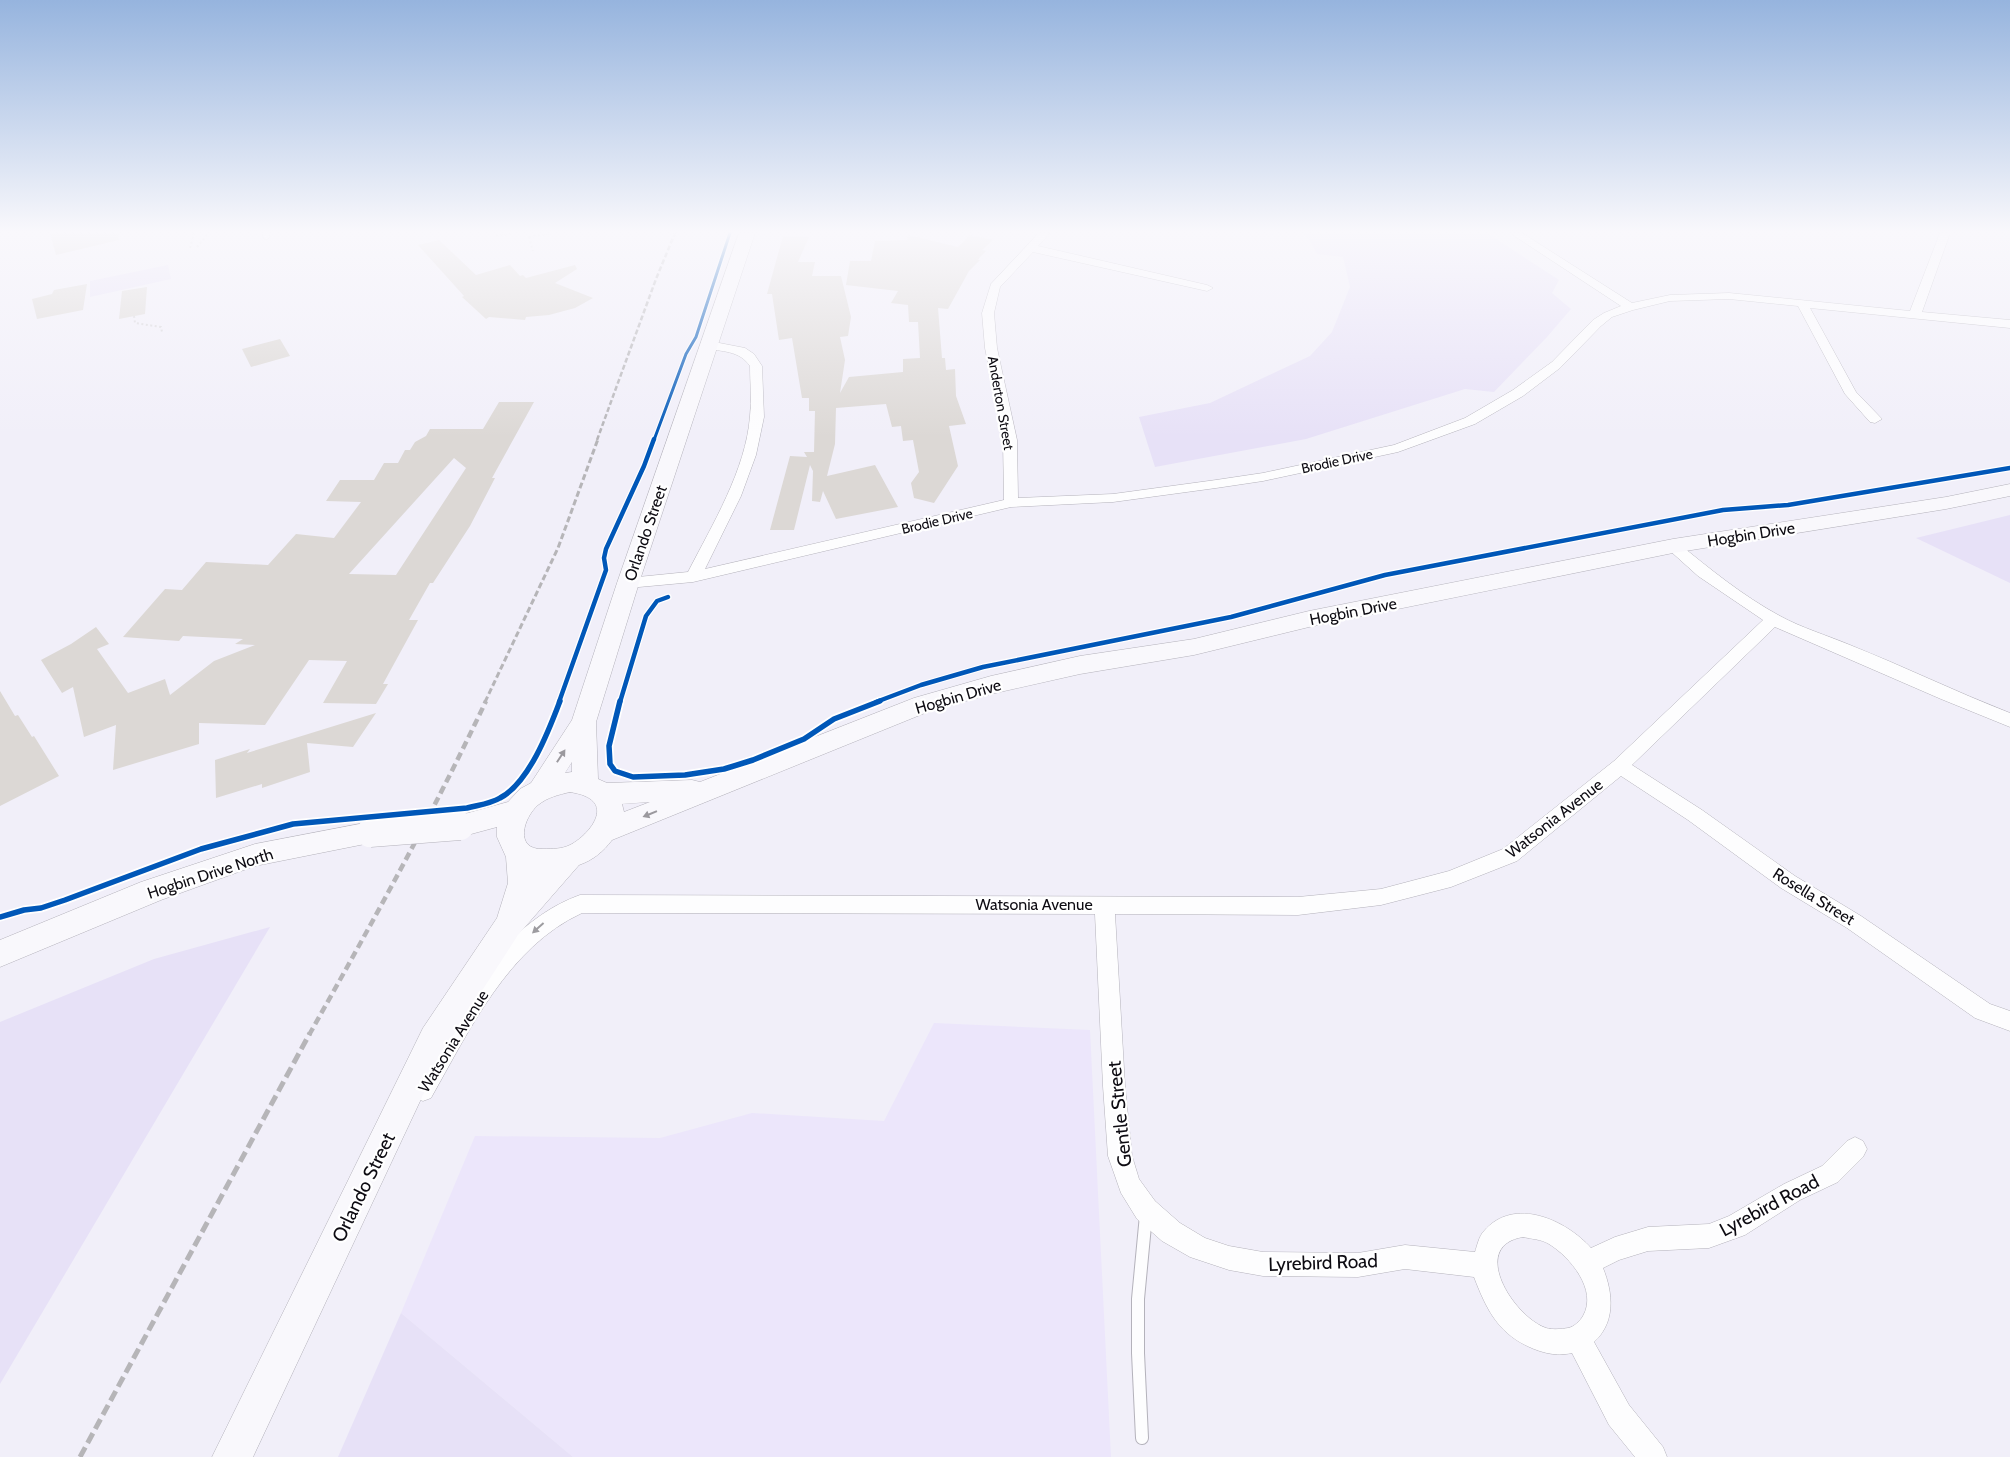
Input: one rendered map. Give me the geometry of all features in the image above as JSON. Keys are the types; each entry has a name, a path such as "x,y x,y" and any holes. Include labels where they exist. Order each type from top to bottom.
{"main road":[{"name":"Orlando Street","path":"540,790 584,722 628,583 724,301"},
{"name":"Hogbin Drive","path":"604,832 923,704 991,685 1080,666 1194,647 1309,619 1674,546 2010,490"},
{"name":"Orlando Street","path":"584,722 594,789"},
{"path":"570,782 594,789 609,802 611,811 609,822 604,832 595,843 583,852 568,859 551,862 536,861 522,856 516,850 509,836 510,824 516,811 526,800 540,790 570,782"},
{"name":"Hogbin Drive","path":"594,789 712,790"},
{"name":"Hogbin Drive North","path":"0,954 151,891 255,855 370,833 460,826 516,811"},
{"name":"Hogbin Drive North","path":"460,826 516,850"},
{"name":"Orlando Street","path":"508,926 522,883 516,850"},
{"name":"Orlando Street","path":"232,1457 434,1038 508,926 568,859"}],"street":[{"name":"Anderton Street","path":"991,301 988,313 991,348 1010,440 1011,503"},
{"path":"1621,301 1630,307"},
{"name":"Brodie Drive","path":"628,583 693,577 1011,503 1113,498 1216,484 1263,477 1398,448 1470,421 1518,393 1556,365 1597,323 1608,315 1630,307 1657,301"},
{"name":"Brodie Drive","path":"1788,301 2010,324"},
{"path":"1915,314 1920,301"},
{"path":"1801,302 1851,394 1875,419"},
{"path":"693,577 734,496 749,455 757,417 756,366 750,357 741,350 709,345"},
{"path":"1674,546 1703,572 1773,619 1803,634 1844,649 1947,695 2010,720"},
{"name":"Watsonia Avenue","path":"355,1204 478,997 523,942 539,926 566,908 580,904 1298,906 1381,897 1451,879 1510,855 1620,766 1773,619"},
{"name":"Rosella Street","path":"1620,766 1695,815 1788,882 1854,922 1984,1011 2010,1021"},
{"name":"Gentle Street","path":"1104,904 1114,1086 1120,1156 1129,1185 1146,1210"},
{"name":"Lyrebird Road","path":"1587,1263 1615,1249 1648,1239 1709,1236 1736,1226 1792,1192 1830,1174 1855,1149"},
{"name":"Lyrebird Road","path":"1146,1210 1170,1232 1198,1248 1229,1258 1263,1264 1358,1265 1405,1257 1485,1266"},
{"path":"1523,1225 1540,1228 1558,1235 1574,1248 1587,1263 1596,1281 1600,1299 1598,1316 1590,1330 1578,1339 1562,1343 1544,1341 1526,1333 1509,1319 1496,1302 1488,1284 1485,1266 1488,1250 1495,1236 1508,1228 1523,1225"},
{"path":"1578,1339 1619,1415 1653,1457"}],"lane":[{"path":"1142,1438 1138,1353 1138,1300 1146,1210"}],"path":[{"path":"134,316 135,323 156,325 161,327 162,332"},
{"path":"609,746 613,723 646,616 657,601 668,597"}],"shaded area":[{"path":"1344,301 1561,301 1571,309 1494,392 1465,389 1306,439 1155,467 1139,417 1210,403 1310,356 1332,332"},
{"path":"2010,515 2010,583 1916,538"},
{"path":"270,927 0,1384 0,1022 154,959"},
{"path":"934,1023 1090,1030 1111,1457 573,1457 401,1313 475,1136 660,1138 752,1113 884,1121"},
{"path":"401,1313 573,1457 338,1457"}],"building":[{"path":"32,301 84,301 83,310 37,319"},
{"path":"121,301 146,301 145,314 119,319"},
{"path":"466,301 588,301 575,308 549,315 526,317 525,320 489,317 486,319"},
{"path":"773,301 847,301 851,317 848,336 840,337 845,360 840,393 849,377 903,372 903,359 920,358 918,322 909,322 908,305 891,303 892,301 952,301 948,309 938,308 942,358 945,358 946,370 955,369 956,396 966,424 949,426 958,466 934,503 914,498 911,483 919,472 913,440 903,441 901,426 892,427 886,404 836,408 835,444 827,476 875,465 898,507 836,519 823,491 820,502 812,501 813,471 810,465 794,530 770,530 790,456 807,457 804,452 814,452 815,411 809,411 809,398 802,398 792,338 779,340"},
{"path":"280,339 290,356 251,367 242,349"},
{"path":"499,402 534,402 492,478 495,478 470,526 433,583 430,583 409,620 418,620 383,684 388,684 376,704 323,703 347,661 309,660 265,725 199,723 199,744 113,770 116,725 84,737 73,687 62,693 41,660 71,644 96,627 109,644 97,649 128,693 165,679 170,695 214,661 255,645 235,644 243,639 183,636 179,641 123,637 165,589 182,590 206,562 268,565 296,534 334,538 361,502 326,501 340,480 374,480 384,463 398,463 405,450 410,450 415,442 426,436 430,429 483,429","holes":["454,458 466,468 396,575 349,574"]},
{"path":"0,691 15,716 18,715 32,737 34,736 59,776 0,806"},
{"path":"376,713 353,747 307,743 310,772 262,788 262,784 216,798 215,760 250,749 247,753"}],"railway":[{"path":"597,440 648,301"},
{"path":"485,702 558,548 598,439"},
{"path":"309,1035 423,828 486,701"},
{"path":"80,1457 310,1033"}],"cycle path":[{"path":"0,917 24,910 41,908 65,900 201,849 293,824 467,808 493,802 503,797 526,773 548,734 606,570 604,558 606,549 644,466 686,354 696,337 708,301"},
{"path":"668,597 657,601 646,616 613,723 609,746 610,764 615,771 633,777 685,775 724,769 753,760 804,739 834,719 921,685 983,667 1231,617 1385,575 1723,510 1788,505 2010,468"}]}
